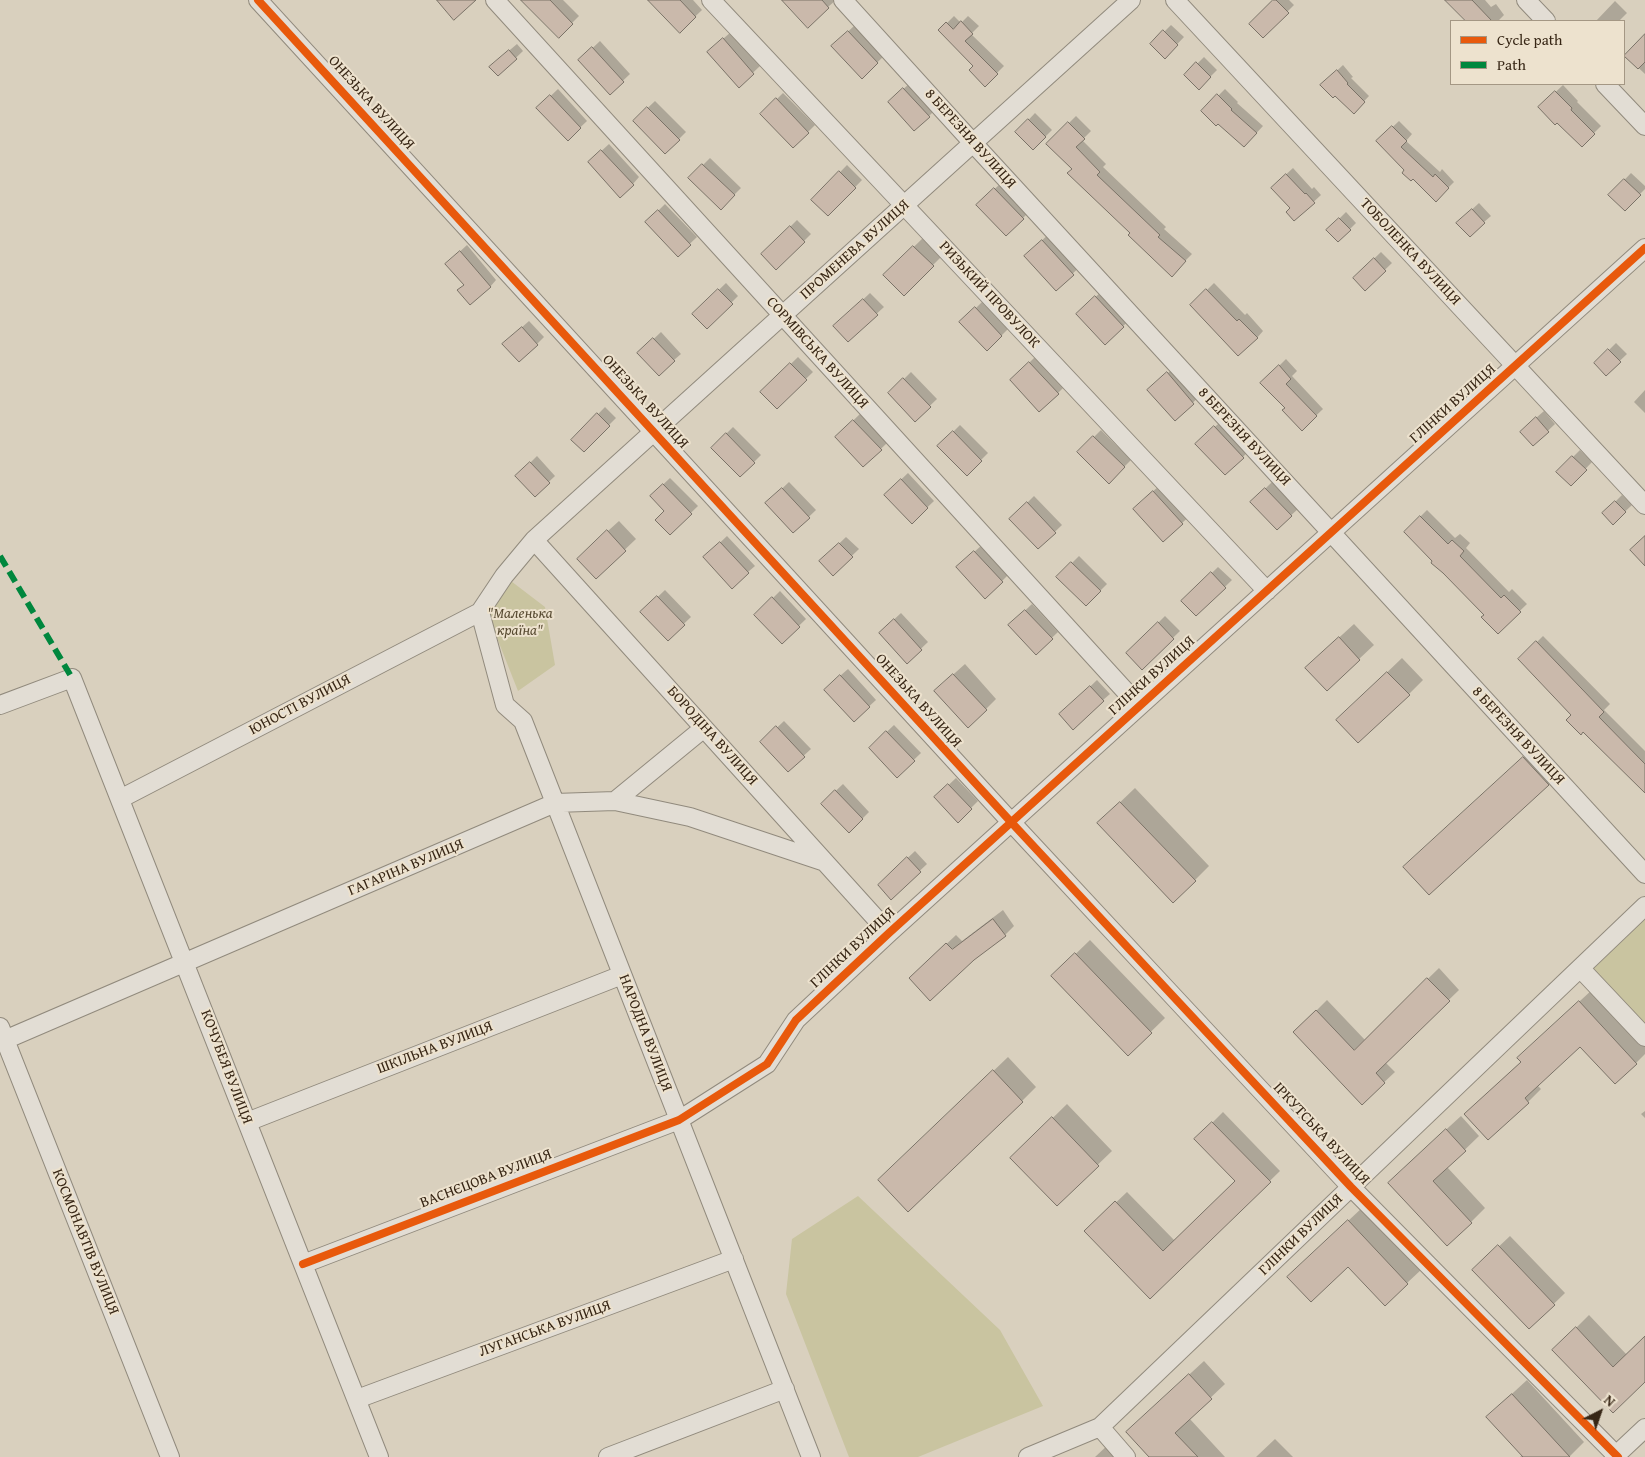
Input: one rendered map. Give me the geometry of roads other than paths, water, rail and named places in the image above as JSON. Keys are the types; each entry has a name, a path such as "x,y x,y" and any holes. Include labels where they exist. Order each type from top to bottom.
{"street":[{"name":"ОНЕЗЬКА ВУЛИЦЯ","path":"258,0 1011,822"},
{"name":"СОРМІВСЬКА ВУЛИЦЯ","path":"496,0 1139,706"},
{"name":"РИЗЬКИЙ ПРОВУЛОК","path":"711,0 1267,591"},
{"name":"8 БЕРЕЗНЯ ВУЛИЦЯ","path":"843,0 1645,874"},
{"name":"ПРОМЕНЕВА ВУЛИЦЯ","path":"480,612 504,576 534,540 1131,0"},
{"name":"ТОБОЛЕНКА ВУЛИЦЯ","path":"1175,0 1645,505"},
{"path":"1526,0 1545,20"},
{"path":"1606,85 1645,126"},
{"name":"ГЛІНКИ ВУЛИЦЯ","path":"679,1120 767,1064 796,1020 888,933 1645,248"},
{"name":"БОРОДІНА ВУЛИЦЯ","path":"534,540 888,933"},
{"name":"ЮНОСТІ ВУЛИЦЯ","path":"120,799 480,612"},
{"name":"НАРОДНА ВУЛИЦЯ","path":"480,612 505,705 523,721 811,1457"},
{"name":"КОЧУБЕЯ ВУЛИЦЯ","path":"0,705 72,678 379,1457"},
{"path":"615,801 704,728"},
{"name":"ГАГАРІНА ВУЛИЦЯ","path":"2,1036 184,962 555,803 615,801 690,817 825,862"},
{"name":"ІРКУТСЬКА ВУЛИЦЯ","path":"1011,822 1351,1187 1616,1456"},
{"name":"ГЛІНКИ ВУЛИЦЯ","path":"1028,1457 1100,1427 1645,906"},
{"path":"1580,968 1645,1037"},
{"name":"ШКІЛЬНА ВУЛИЦЯ","path":"247,1122 622,975"},
{"name":"КОСМОНАВТІВ ВУЛИЦЯ","path":"2,1036 170,1457"},
{"name":"ВАСНЄЦОВА ВУЛИЦЯ","path":"303,1264 679,1120"},
{"name":"ЛУГАНСЬКА ВУЛИЦЯ","path":"357,1399 734,1259"},
{"path":"608,1457 785,1389"},
{"path":"1100,1427 1126,1457"},
{"path":"1616,1456 1645,1428"}],"park label":[{"name":"\"Маленька країна\"","path":"520,622"}]}
